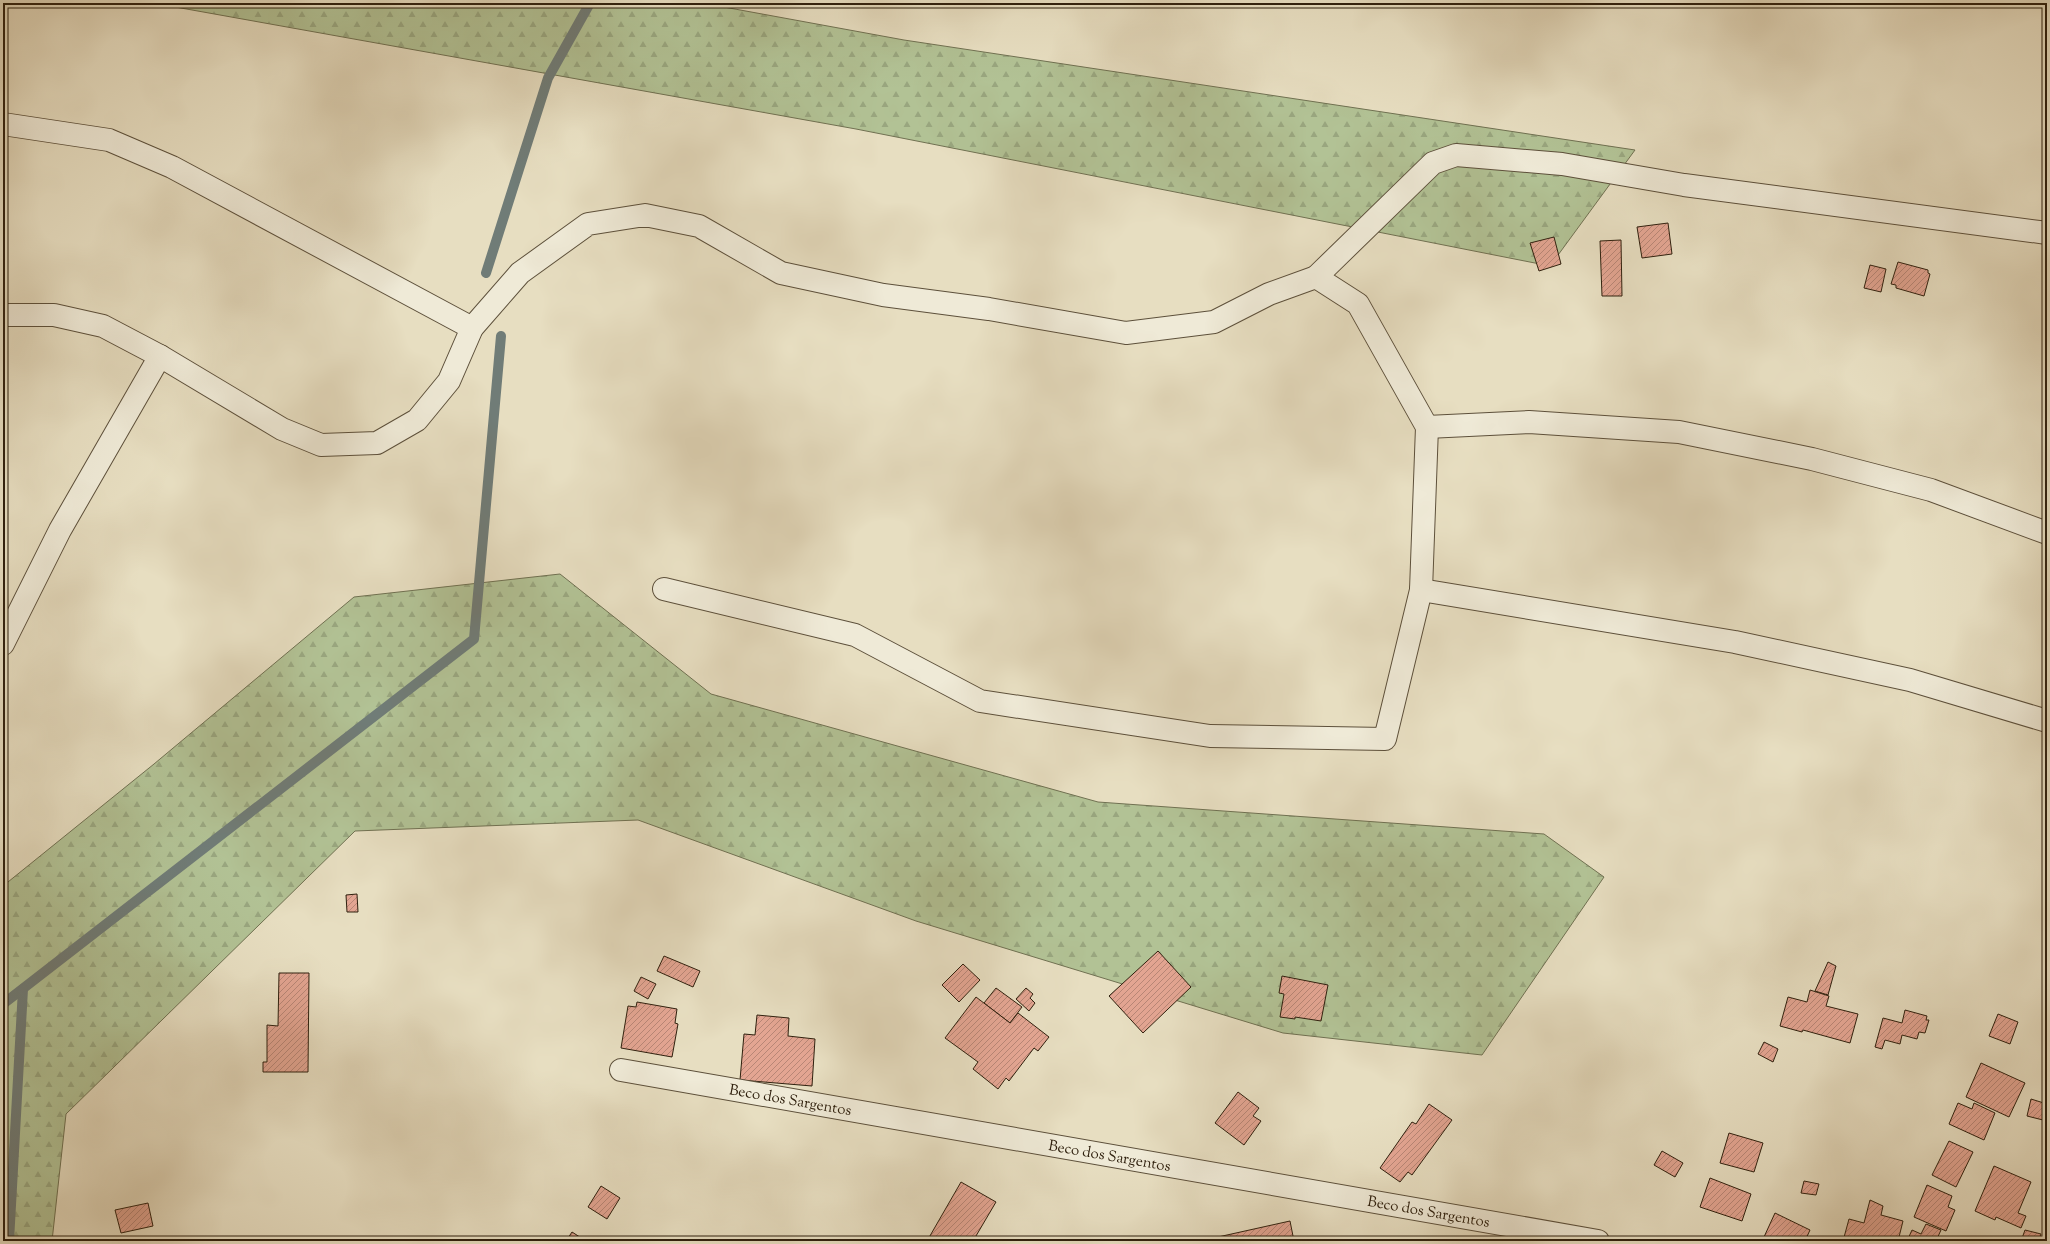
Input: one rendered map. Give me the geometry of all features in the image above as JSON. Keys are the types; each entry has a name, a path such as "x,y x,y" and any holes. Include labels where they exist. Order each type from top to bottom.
{"street":[{"path":"3,124 109,140 172,168 472,328"},
{"path":"3,315 54,315 103,326 160,356 282,429 321,445 377,443 417,420 449,381 472,328 520,273 588,224 645,215 699,226 781,273 883,295 989,309 1126,333 1214,322 1270,294 1316,277 1433,164 1456,155 1562,164 1684,185 2047,233"},
{"path":"664,589 855,635 980,701 1210,736 1385,739 1420,590 1427,426 1358,304 1316,277"},
{"path":"3,644 60,530 160,356"},
{"path":"1427,426 1529,422 1678,432 1812,459 1931,490 2047,533"},
{"path":"1420,590 1735,642 1910,680 2047,721"},
{"name":"Beco dos Sargentos","path":"621,1070 1598,1241"}],"green space":[{"path":"153,3 702,3 904,40 1635,150 1550,266 856,129"},
{"path":"560,574 711,694 1098,802 1544,834 1604,877 1482,1055 1283,1033 916,921 638,820 355,831 66,1114 52,1241 3,1241 3,886 154,764 354,597"}],"building":[{"path":"1668,223 1672,254 1642,258 1637,227"},
{"path":"1554,237 1561,264 1539,271 1530,243"},
{"path":"1621,240 1622,296 1602,296 1600,241"},
{"path":"1898,262 1928,270 1928,273 1930,274 1924,296 1896,288 1896,285 1891,284"},
{"path":"1870,265 1886,269 1881,292 1864,288"},
{"path":"357,894 358,912 347,912 346,895"},
{"path":"1158,951 1191,987 1143,1033 1109,996"},
{"path":"664,956 700,971 693,987 657,971"},
{"path":"1828,962 1836,966 1828,995 1815,991"},
{"path":"963,964 980,980 959,1002 942,985"},
{"path":"279,973 309,973 308,1072 263,1072 263,1062 267,1062 267,1025 278,1026"},
{"path":"1282,976 1328,985 1321,1021 1295,1017 1295,1019 1280,1017 1284,994 1279,993"},
{"path":"641,977 656,984 648,999 634,991"},
{"path":"996,988 1022,1007 1010,1023 984,1003"},
{"path":"1026,988 1033,994 1030,998 1035,1003 1029,1011 1016,999"},
{"path":"1810,990 1829,996 1826,1006 1858,1014 1850,1043 1803,1030 1802,1032 1780,1026 1788,997 1807,1002"},
{"path":"976,997 1010,1023 1018,1013 1049,1037 1038,1051 1034,1048 1009,1081 1006,1078 998,1089 973,1069 978,1062 945,1038"},
{"path":"637,1002 677,1009 675,1023 678,1024 672,1057 621,1048 628,1006 636,1007"},
{"path":"1905,1010 1927,1016 1926,1020 1929,1020 1925,1033 1919,1032 1917,1039 1902,1035 1900,1044 1885,1040 1882,1049 1875,1047 1883,1018 1902,1023"},
{"path":"1998,1014 2018,1022 2010,1044 1989,1036"},
{"path":"757,1015 789,1018 788,1036 815,1039 812,1086 740,1080 744,1034 755,1035"},
{"path":"1764,1042 1778,1049 1773,1062 1758,1054"},
{"path":"1981,1063 2025,1083 2009,1117 1966,1097"},
{"path":"1238,1092 1259,1108 1253,1116 1261,1121 1244,1145 1215,1123"},
{"path":"2031,1099 2047,1104 2047,1121 2027,1116"},
{"path":"1958,1103 1972,1109 1974,1103 1995,1113 1984,1140 1949,1124"},
{"path":"1429,1104 1452,1120 1412,1175 1408,1172 1400,1182 1380,1168 1412,1122 1416,1124"},
{"path":"1729,1133 1763,1143 1754,1172 1720,1163"},
{"path":"1949,1141 1973,1152 1956,1187 1932,1175"},
{"path":"1662,1151 1683,1163 1675,1177 1654,1165"},
{"path":"1994,1166 2031,1182 2018,1213 2026,1216 2021,1228 1996,1217 1995,1220 1975,1211"},
{"path":"1710,1178 1751,1194 1742,1221 1700,1207"},
{"path":"1804,1181 1819,1184 1816,1195 1801,1193"},
{"path":"961,1182 996,1202 973,1241 927,1241"},
{"path":"1927,1185 1952,1196 1948,1207 1955,1210 1946,1231 1914,1217"},
{"path":"601,1186 620,1198 607,1219 588,1207"},
{"path":"1870,1200 1883,1206 1881,1215 1903,1221 1898,1241 1843,1241 1849,1219 1864,1223"},
{"path":"148,1203 153,1226 121,1233 115,1210"},
{"path":"1775,1213 1810,1230 1805,1241 1771,1241 1764,1237"},
{"path":"1290,1221 1294,1241 1219,1241 1218,1237"},
{"path":"1926,1224 1941,1230 1936,1241 1907,1241 1912,1230 1921,1234"},
{"path":"2025,1230 2041,1234 2038,1241 2021,1241"},
{"path":"572,1232 586,1241 566,1241"}],"waterway":[{"path":"486,273 548,78 590,3"},
{"path":"3,1004 474,639 501,336"},
{"path":"9,1241 23,989"}]}
